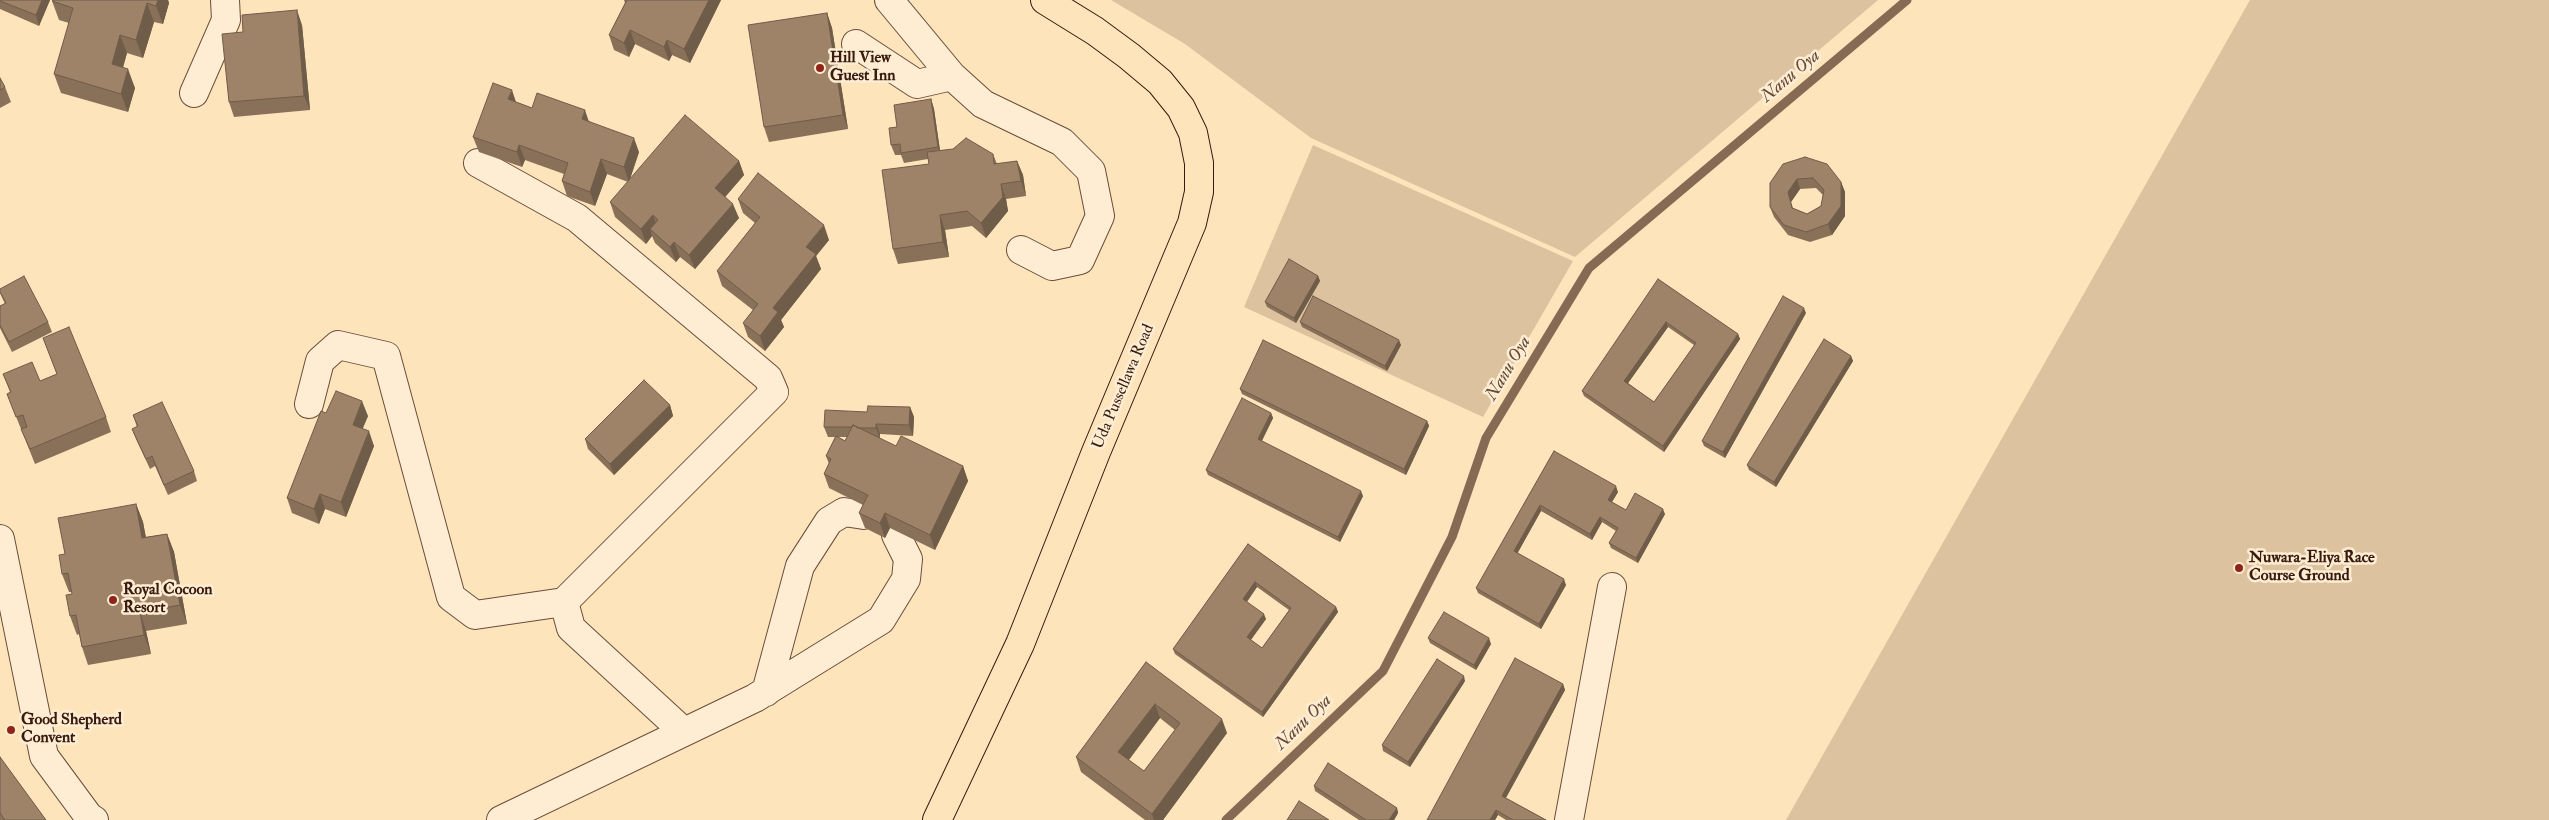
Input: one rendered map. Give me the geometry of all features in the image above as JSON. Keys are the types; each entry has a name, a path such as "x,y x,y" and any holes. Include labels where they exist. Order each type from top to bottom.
{"main road":[{"name":"Uda Pussellawa Road","path":"936,820 1020,644 1096,452 1192,223 1198,192 1199,163 1193,133 1181,108 1160,82 1129,56 1095,31 1045,0"}],"street":[{"path":"194,93 226,20 225,0"},
{"path":"890,0 952,76 983,104 1062,142 1091,172 1100,216 1080,260 1052,266 1021,250"},
{"path":"856,44 917,84 952,76"},
{"path":"309,404 320,361 338,345 386,356 451,596 475,615 564,602 774,392 768,378 577,218 478,163"},
{"path":"766,692 800,566 829,520 844,512 864,515"},
{"path":"501,820 766,692 881,620 906,579 908,559 896,535"},
{"path":"0,539 44,756 88,817 94,820"},
{"path":"1569,820 1612,587"},
{"path":"564,602 570,628 684,732"}],"shaded area":[{"path":"1111,0 1878,0 1575,257 1311,138 1185,44"},
{"name":"Nuwara-Eliya Race Course Ground","path":"2250,0 2549,0 2549,820 1786,820"},
{"path":"1313,145 1573,261 1483,417 1244,307"}],"building":[{"path":"0,0 42,0 36,15"},
{"path":"53,0 158,0 156,6 147,3 136,40 120,35 112,64 128,69 121,94 54,74 73,8"},
{"path":"627,0 709,0 684,49 667,40 664,47 630,30 624,43 609,35"},
{"path":"297,10 304,96 229,102 222,34 243,32 242,15"},
{"path":"827,13 843,115 764,127 748,25"},
{"path":"0,78 5,87 0,90"},
{"path":"493,83 512,90 508,99 532,108 537,93 585,110 582,119 634,138 624,167 601,159 590,192 562,181 568,163 519,145 517,152 473,137"},
{"path":"931,99 938,147 901,153 900,144 891,145 889,128 897,127 894,105"},
{"path":"685,115 739,161 715,188 733,204 689,255 674,242 670,247 650,229 658,220 653,215 641,229 610,202"},
{"path":"966,138 993,154 994,164 1017,161 1021,181 1001,184 1003,197 981,223 967,211 940,215 943,242 893,249 882,170 929,164 927,152 953,149"},
{"path":"1805,157 1827,164 1841,182 1841,206 1828,224 1806,232 1784,225 1770,207 1770,183 1783,164","holes":["1813,178 1824,190 1821,206 1807,214 1792,208 1788,192 1797,179"]},
{"path":"758,173 824,225 806,247 816,254 773,308 778,312 760,336 743,323 758,304 717,271 760,217 738,199"},
{"path":"1289,259 1318,276 1294,318 1265,302"},
{"path":"24,276 48,322 9,342 0,325 0,306 6,303 0,289"},
{"path":"1658,279 1738,334 1663,446 1582,391","holes":["1666,322 1696,343 1654,402 1624,381"]},
{"path":"1313,296 1399,340 1385,366 1300,322"},
{"path":"1783,296 1804,308 1723,452 1702,441"},
{"path":"69,327 106,417 30,449 21,429 27,427 23,415 16,417 7,394 11,392 3,374 32,362 40,381 57,374 43,338"},
{"path":"1824,339 1851,356 1774,482 1747,465"},
{"path":"1263,340 1427,421 1404,469 1240,389"},
{"path":"644,380 670,405 610,464 585,439"},
{"path":"336,391 362,401 353,425 369,431 341,502 320,494 314,509 287,498 321,411 326,413"},
{"path":"1242,398 1271,413 1258,439 1361,491 1338,537 1206,470"},
{"path":"162,402 194,471 164,485 152,456 146,459 132,429 138,426 133,415"},
{"path":"868,406 910,407 909,425 876,424 876,428 858,428 853,425 852,427 824,427 825,410 867,412"},
{"path":"853,425 896,446 901,436 963,466 930,535 885,513 880,523 859,513 868,495 824,474 831,459 826,456 836,436 845,441"},
{"path":"1554,451 1616,486 1608,500 1626,510 1635,493 1663,509 1636,558 1609,543 1618,528 1600,517 1590,534 1540,505 1514,551 1564,579 1539,624 1476,588"},
{"path":"136,504 142,538 167,534 180,605 140,612 144,635 82,647 76,615 70,616 66,595 72,594 68,573 62,574 59,555 65,554 58,518"},
{"path":"1248,544 1336,607 1262,712 1173,649","holes":["1255,582 1291,608 1262,648 1247,637 1264,614 1243,599"]},
{"path":"1444,612 1489,638 1474,665 1428,638"},
{"path":"1515,658 1563,684 1502,796 1546,820 1513,820 1496,810 1490,820 1427,820"},
{"path":"1437,659 1464,676 1408,762 1382,745"},
{"path":"1146,662 1222,719 1152,814 1076,757","holes":["1155,704 1180,723 1144,771 1118,752"]},
{"path":"0,757 46,820 5,820 0,813"},
{"path":"1328,763 1397,808 1389,820 1366,820 1314,786"},
{"path":"1299,801 1329,820 1287,820"}],"waterway":[{"name":"Nanu Oya","path":"1226,820 1383,671 1452,537 1486,438 1589,268 1907,0"}],"place":[{"name":"Hill View Guest Inn","path":"820,68"},
{"name":"Nuwara-Eliya Race Course Ground","path":"2239,568"},
{"name":"Royal Cocoon Resort","path":"113,600"},
{"name":"Good Shepherd Convent","path":"11,730"}]}
